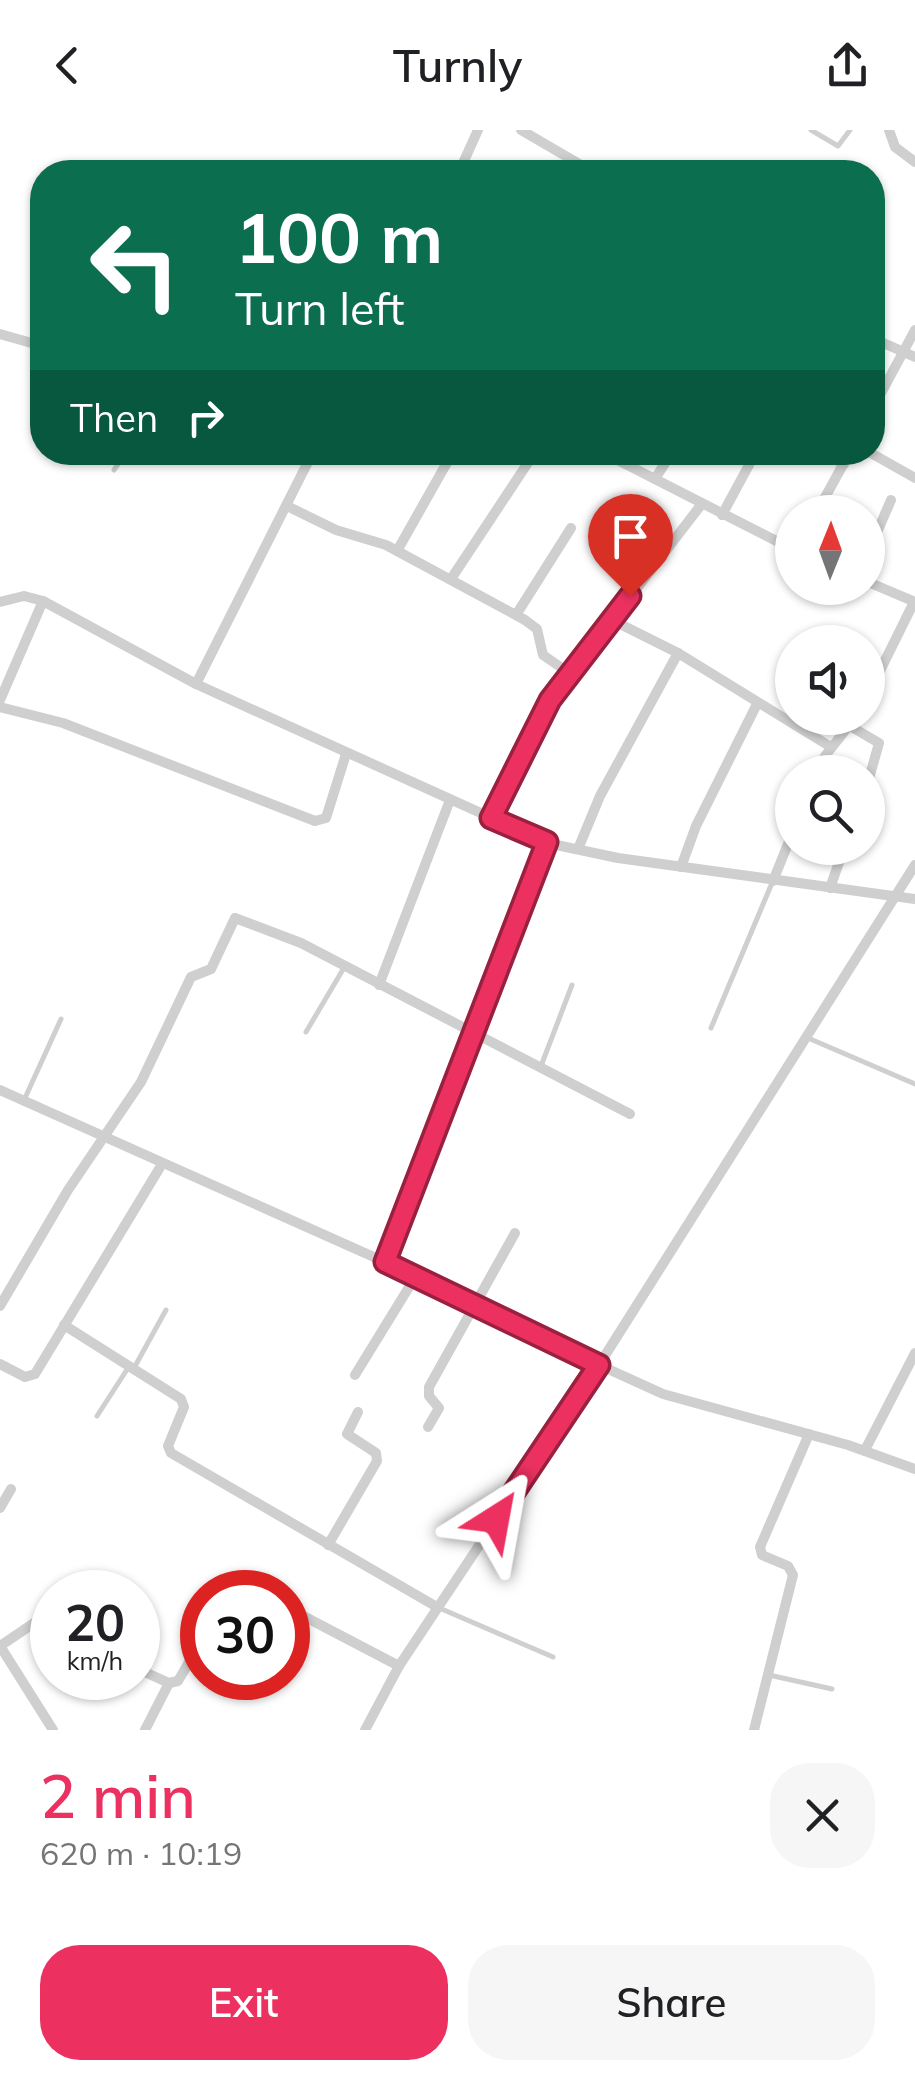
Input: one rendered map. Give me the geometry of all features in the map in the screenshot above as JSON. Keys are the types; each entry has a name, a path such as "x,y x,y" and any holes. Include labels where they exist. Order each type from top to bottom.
{"street":[{"path":"464,160 478,130"},
{"path":"521,130 572,160"},
{"path":"886,132 915,162"},
{"path":"885,385 915,330"},
{"path":"0,334 30,343"},
{"path":"885,344 915,357"},
{"path":"885,461 915,478"},
{"path":"196,684 307,465"},
{"path":"397,551 446,465"},
{"path":"451,578 526,465"},
{"path":"627,465 775,541"},
{"path":"655,480 664,465"},
{"path":"722,515 749,465"},
{"path":"827,495 843,465"},
{"path":"885,514 891,500"},
{"path":"491,818 530,734 569,673 701,505"},
{"path":"287,506 397,551 516,615 537,629 543,655 569,673"},
{"path":"516,615 571,528"},
{"path":"885,589 914,602 885,661"},
{"path":"0,602 24,596 42,601 196,684 547,842 681,867 915,899"},
{"path":"42,601 0,703 63,723 315,821 326,818 346,754"},
{"path":"612,620 678,653 831,747"},
{"path":"578,849 600,796 678,653"},
{"path":"681,867 696,826 757,704"},
{"path":"827,755 842,735"},
{"path":"870,735 880,743 876,755"},
{"path":"379,985 450,800"},
{"path":"385,1262 547,842"},
{"path":"774,880 780,865"},
{"path":"830,888 838,865"},
{"path":"365,1730 399,1666 599,1365 915,866"},
{"path":"0,1306 68,1190 106,1138 150,1066 191,977 210,969 235,918 345,966 630,1114"},
{"path":"0,1090 385,1262 599,1365 698,1405 865,1450 915,1468"},
{"path":"0,1364 25,1377 35,1374 162,1164"},
{"path":"428,1427 440,1408 428,1387 476,1309 515,1232"},
{"path":"355,1375 414,1279"},
{"path":"64,1325 184,1403 168,1446 171,1453 437,1607"},
{"path":"865,1450 915,1352"},
{"path":"328,1545 377,1461 376,1453 348,1434 358,1412"},
{"path":"754,1730 793,1575 788,1566 762,1555 760,1547 809,1434"},
{"path":"0,1508 11,1489"},
{"path":"310,1619 399,1666"},
{"path":"30,1625 0,1646 53,1730"},
{"path":"160,1678 169,1682 180,1678"},
{"path":"145,1730 169,1682"}],"lane":[{"path":"811,130 838,146 850,130"},
{"path":"114,470 117,465"},
{"path":"710,1028 774,880"},
{"path":"306,1032 345,966"},
{"path":"541,1066 572,984"},
{"path":"24,1101 61,1019"},
{"path":"805,1037 915,1084"},
{"path":"98,1416 166,1310"},
{"path":"437,1607 553,1657"},
{"path":"769,1675 832,1689"}],"route":[{"path":"496,1519 599,1365 385,1262 547,842 491,818 550,700 630,596"}]}
